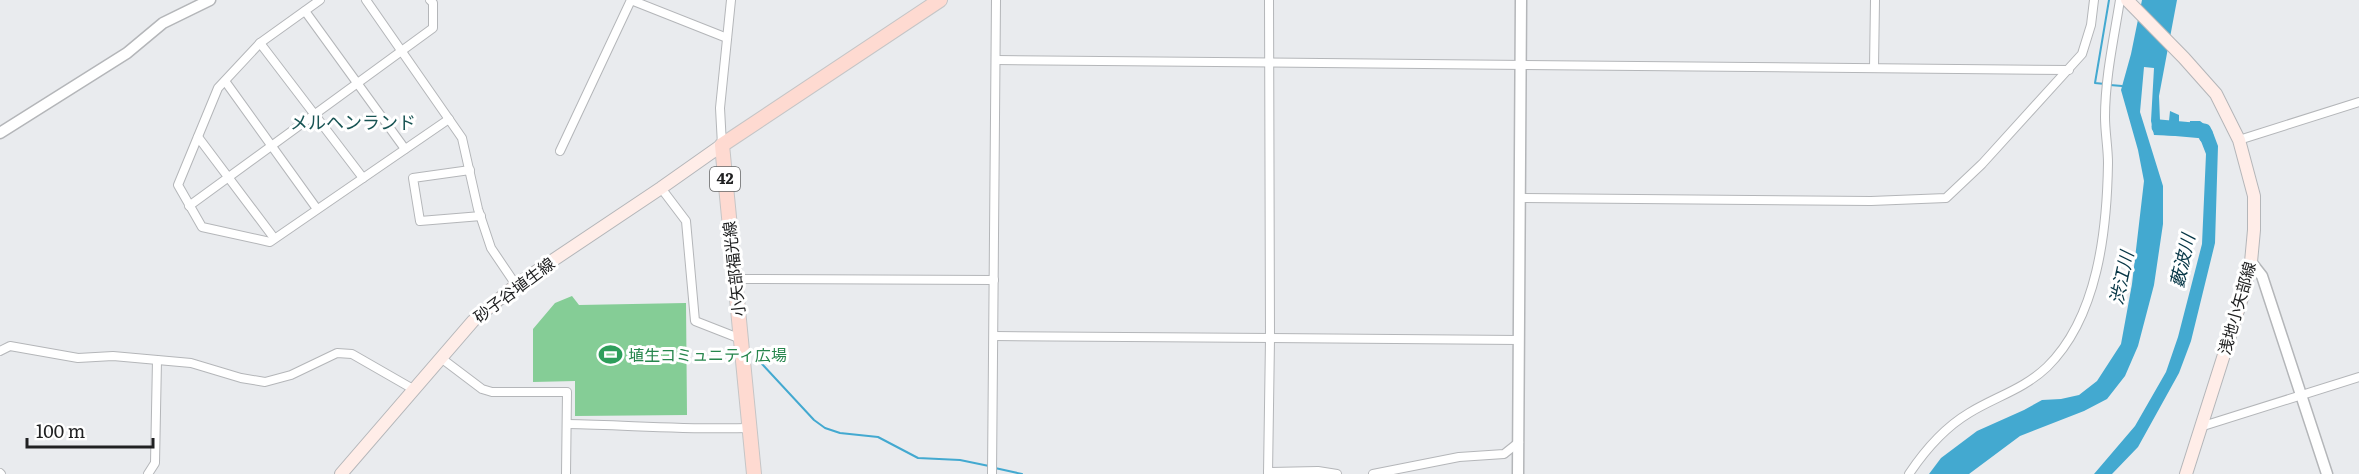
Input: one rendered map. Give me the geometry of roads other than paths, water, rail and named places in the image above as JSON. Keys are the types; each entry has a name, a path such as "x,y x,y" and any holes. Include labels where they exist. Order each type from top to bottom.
{"main road":[{"name":"42","path":"722,145 940,0"},
{"name":"浅地小矢部線","path":"2127,0 2216,94 2239,140 2254,196 2251,262 2242,298 2186,474"},
{"name":"砂子谷埴生線","path":"341,474 473,321 516,285 722,145"},
{"name":"小矢部福光線","path":"722,145 754,474"}],"street":[{"path":"0,133 127,53 163,23 210,0"},
{"path":"320,0 260,43 218,88 178,184 202,227 270,242 449,119"},
{"path":"366,0 462,138 491,248 516,285"},
{"path":"189,206 433,28 433,3 430,0"},
{"path":"560,151 631,0 727,38"},
{"path":"722,145 720,108 731,0"},
{"path":"992,474 996,0"},
{"path":"1269,0 1268,473 1337,474"},
{"path":"1518,474 1521,0"},
{"path":"1874,68 1875,0"},
{"path":"1520,198 1871,201 1946,198 1982,164 2082,54 2091,25 2094,0"},
{"path":"1909,474 1938,437 1968,413 2023,386 2047,367 2072,334 2088,299 2107,203 2108,159 2105,117 2108,79 2120,0"},
{"path":"305,10 405,149"},
{"path":"260,43 363,178"},
{"path":"996,60 2069,70"},
{"path":"225,81 317,209"},
{"path":"2239,140 2359,102"},
{"path":"198,137 274,238"},
{"path":"470,170 413,178 420,220 481,216"},
{"path":"661,188 686,221 695,321 741,339"},
{"path":"2251,262 2262,276 2327,474"},
{"path":"735,279 994,280"},
{"path":"994,336 1519,340"},
{"path":"0,351 10,346 78,358 113,356 191,363 241,378 265,382 291,375 337,353 352,354 413,389"},
{"path":"441,358 482,389 492,392 567,392 566,474"},
{"path":"148,474 155,463 157,360"},
{"path":"2200,427 2359,377"},
{"path":"567,424 664,426 695,430 749,428"},
{"path":"1373,474 1459,457 1504,454 1519,442"}],"water":[{"path":"2142,0 2177,0 2159,96 2160,121 2169,121 2170,111 2179,115 2179,136 2154,135 2151,121 2154,68 2144,67 2140,112 2163,186 2163,224 2154,285 2138,346 2125,376 2107,399 2084,411 2020,436 1969,474 1929,474 1941,458 1977,431 2042,400 2079,395 2097,381 2121,344 2132,284 2144,181 2121,90"},
{"path":"2190,121 2200,121 2212,130 2218,146 2215,243 2191,341 2179,373 2138,447 2112,474 2094,474 2135,426 2166,372 2178,337 2202,244 2206,154 2199,136 2189,134"}],"waterway":[{"path":"2105,84 2095,83 2109,0"},
{"path":"2110,85 2122,86"},
{"name":"藪波川","path":"2159,127 2204,131 2206,136"},
{"path":"762,364 814,420 825,428 840,433 878,437 918,458 960,460 989,466"},
{"path":"995,468 1022,474"}],"place":[{"name":"埴生コミュニティ広場","path":"610,355"}],"district":[{"name":"メルヘンランド","path":"353,123"}],"water label":[{"name":"渋江川","path":"2122,278"}]}
